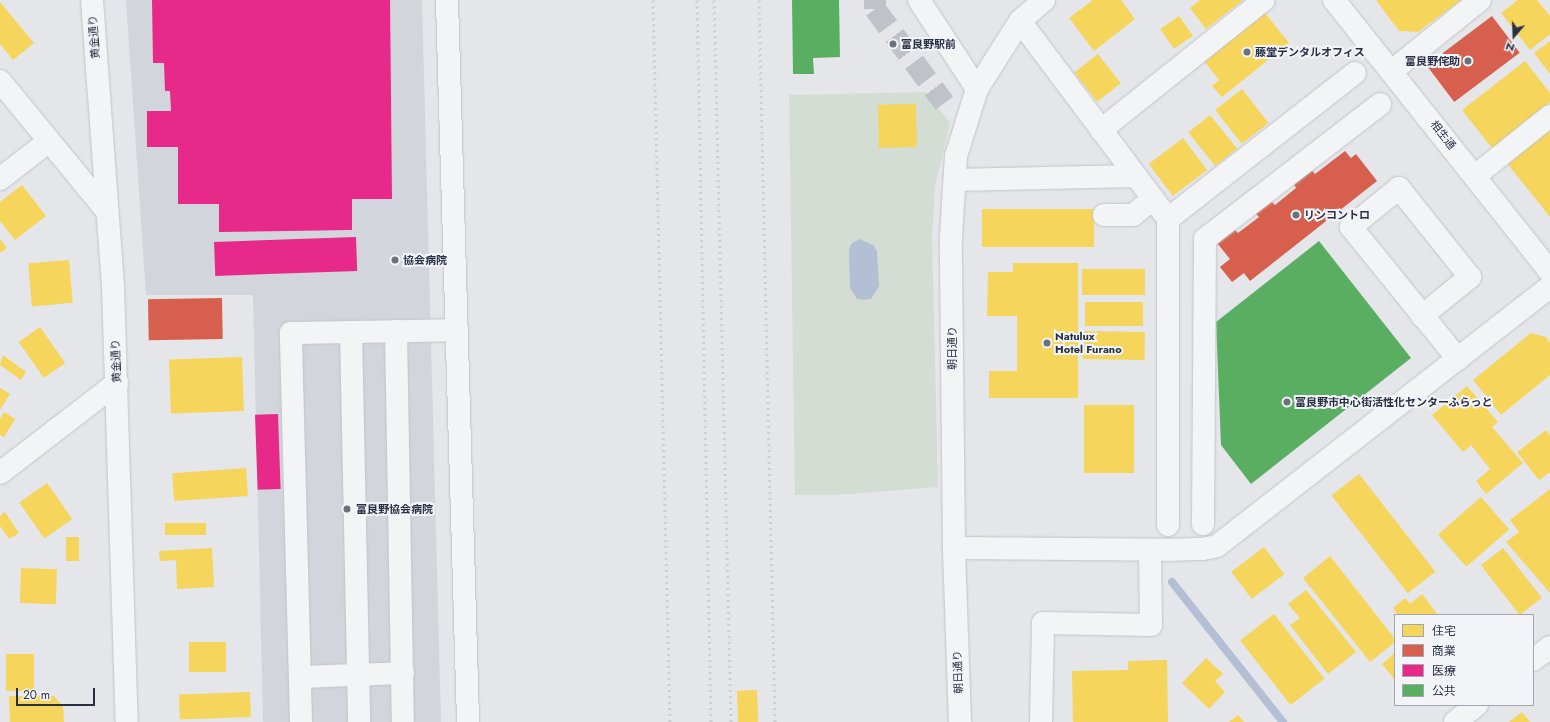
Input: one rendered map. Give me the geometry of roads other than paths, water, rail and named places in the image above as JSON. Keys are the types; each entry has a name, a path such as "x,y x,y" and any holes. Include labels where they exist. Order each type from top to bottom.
{"street":[{"name":"黄金通り","path":"92,0 106,210 113,287 127,722"},
{"path":"447,0 468,722"},
{"path":"919,0 977,89"},
{"name":"朝日通り","path":"960,722 954,548 951,237 956,156 977,89 1020,22 1044,0"},
{"path":"1101,130 1264,0"},
{"name":"相生通","path":"1334,0 1392,71 1550,272"},
{"path":"1392,71 1480,0"},
{"path":"1020,22 1168,220 1168,525"},
{"path":"1168,220 1355,73"},
{"path":"0,81 106,210"},
{"path":"1203,524 1205,239 1380,104"},
{"path":"1475,176 1550,116"},
{"path":"0,179 49,141"},
{"path":"955,180 1136,176"},
{"path":"1422,316 1470,278 1399,188 1351,227 1422,316 1458,359"},
{"path":"1104,215 1133,216 1153,199"},
{"path":"954,548 1203,550 1217,546 1550,287"},
{"path":"301,722 291,333 457,330"},
{"path":"396,331 404,722"},
{"path":"351,332 359,722"},
{"path":"0,473 117,383"},
{"path":"1041,722 1043,623 1151,625 1150,550"},
{"path":"1534,659 1550,647"},
{"path":"300,677 402,673"},
{"path":"1455,722 1476,706"}],"water":[{"path":"859,239 873,245 877,251 879,286 871,299 857,299 850,288 849,251 851,244"}],"waterway":[{"path":"1172,582 1283,722"}],"tunnel":[{"path":"875,0 875,9 944,103"}],"railway":[{"path":"653,0 670,722"},
{"path":"697,0 711,722"},
{"path":"714,0 731,722"},
{"path":"759,0 775,722"}],"place":[{"name":"富良野駅前","path":"893,44"},
{"name":"藤堂デンタルオフィス","path":"1247,52"},
{"name":"富良野侘助","path":"1468,61"},
{"name":"リンコントロ","path":"1296,215"},
{"name":"協会病院","path":"395,260"},
{"name":"Natulux Hotel Furano","path":"1047,343"},
{"name":"富良野市中心街活性化センターふらっと","path":"1287,402"},
{"name":"富良野協会病院","path":"347,509"}]}
